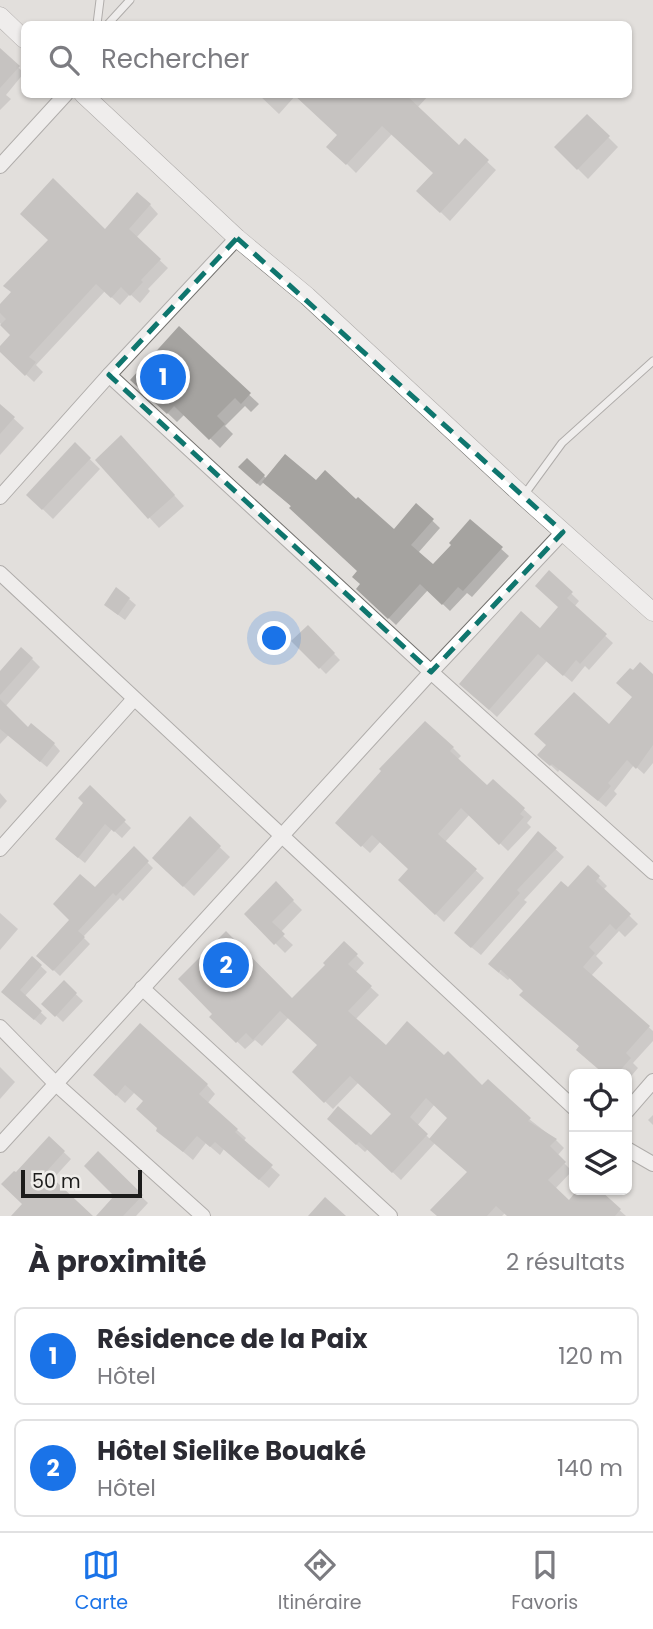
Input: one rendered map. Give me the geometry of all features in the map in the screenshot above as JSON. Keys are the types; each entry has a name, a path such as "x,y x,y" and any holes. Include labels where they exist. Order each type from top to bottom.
{"street":[{"path":"0,16 21,36"},
{"path":"0,166 62,98"},
{"path":"87,98 237,238 307,296 653,612"},
{"path":"0,497 108,375 237,238"},
{"path":"108,375 653,872"},
{"path":"0,1145 431,672 564,533"},
{"path":"0,573 569,1103"},
{"path":"0,849 134,699"},
{"path":"142,988 390,1216"},
{"path":"0,1027 56,1084 203,1216"},
{"path":"632,1105 653,1081"},
{"path":"632,1152 653,1164"}],"lane":[{"path":"97,21 100,0"},
{"path":"111,21 130,0"},
{"path":"523,496 562,443 653,360"}],"highlighted area":[{"path":"237,238 563,532 431,672 109,375"}],"building":[{"path":"0,48 20,66 0,88"},
{"path":"297,98 409,98 459,145 465,138 489,160 440,213 416,191 433,173 382,126 346,165 326,147 337,135"},
{"path":"587,114 610,136 577,170 554,147"},
{"path":"53,178 105,229 137,192 151,204 129,229 161,259 130,296 121,287 111,298 96,284 29,357 36,362 25,376 0,352 0,346 10,335 0,325 6,319 0,313 0,304 11,292 3,286 48,240 20,214"},
{"path":"179,326 251,393 241,404 235,398 217,416 225,424 209,440 174,406 167,414 130,380"},
{"path":"0,404 15,417 0,434"},
{"path":"121,435 175,495 148,519 95,460"},
{"path":"75,442 91,458 42,510 26,495"},
{"path":"285,454 316,480 325,470 394,529 416,503 434,519 411,545 433,564 470,519 503,547 463,591 458,587 442,605 420,584 388,619 356,589 360,584 352,577 357,571 289,508 291,506 262,482"},
{"path":"247,458 265,475 257,484 238,467"},
{"path":"549,570 573,592 567,598 607,634 580,664 576,660 563,676 538,654 489,710 459,684 521,611 540,628 558,607 535,586"},
{"path":"116,587 130,598 118,615 104,605"},
{"path":"308,625 335,653 319,669 291,641"},
{"path":"21,647 33,658 0,695 0,671"},
{"path":"640,662 653,674 653,745 636,769 627,760 608,783 611,786 598,801 537,755 546,745 534,734 574,692 609,724 632,697 616,683"},
{"path":"0,699 28,727 31,723 55,743 40,762 0,729"},
{"path":"425,721 454,747 450,751 487,785 493,779 525,808 520,814 524,817 499,845 461,808 438,834 477,869 435,915 398,880 408,869 372,835 361,847 335,823 381,771 379,769"},
{"path":"90,785 126,820 114,832 105,824 78,858 55,839 83,803 78,798"},
{"path":"190,816 221,846 183,887 152,858"},
{"path":"538,831 557,848 517,890 520,893 471,948 454,933"},
{"path":"134,846 149,861 116,896 113,893 78,931 85,937 53,971 36,956 69,920 53,904 80,874 95,887"},
{"path":"588,865 600,876 596,881 631,914 616,930 610,924 589,947 595,953 583,967 650,1026 626,1053 631,1058 621,1069 598,1069 576,1050 579,1046 519,995 523,991 501,970 499,973 488,964 561,881 568,887"},
{"path":"276,881 294,900 272,922 285,934 274,945 244,914"},
{"path":"226,931 292,998 325,965 323,963 344,941 358,954 348,964 372,986 348,1011 386,1045 407,1021 444,1055 448,1051 482,1085 488,1079 531,1118 528,1121 557,1139 550,1146 566,1162 548,1180 569,1200 573,1195 606,1195 621,1209 615,1216 507,1216 496,1206 487,1216 437,1216 430,1210 467,1172 429,1139 447,1118 426,1098 410,1117 428,1134 392,1173 359,1142 356,1145 327,1119 338,1106 371,1135 391,1114 350,1076 324,1103 292,1072 317,1045 280,1011 253,1040 246,1033 236,1043 209,1017 212,1014 178,979"},
{"path":"32,956 42,965 20,990 42,1011 34,1020 1,992"},
{"path":"64,980 77,993 55,1017 41,1004"},
{"path":"140,1023 208,1084 199,1094 238,1129 235,1132 273,1165 259,1180 215,1142 210,1147 197,1136 183,1152 156,1131 157,1128 136,1109 143,1101 125,1085 116,1096 93,1075"},
{"path":"49,1136 65,1151 46,1172 93,1216 11,1216 22,1204 1,1184 16,1172"},
{"path":"98,1151 143,1195 123,1216 96,1216 114,1196 84,1166"},
{"path":"325,1197 346,1216 308,1216"}],"place":[{"name":"Résidence de la Paix","path":"163,377"},
{"name":"Hôtel Sielike Bouaké","path":"226,965"}]}
